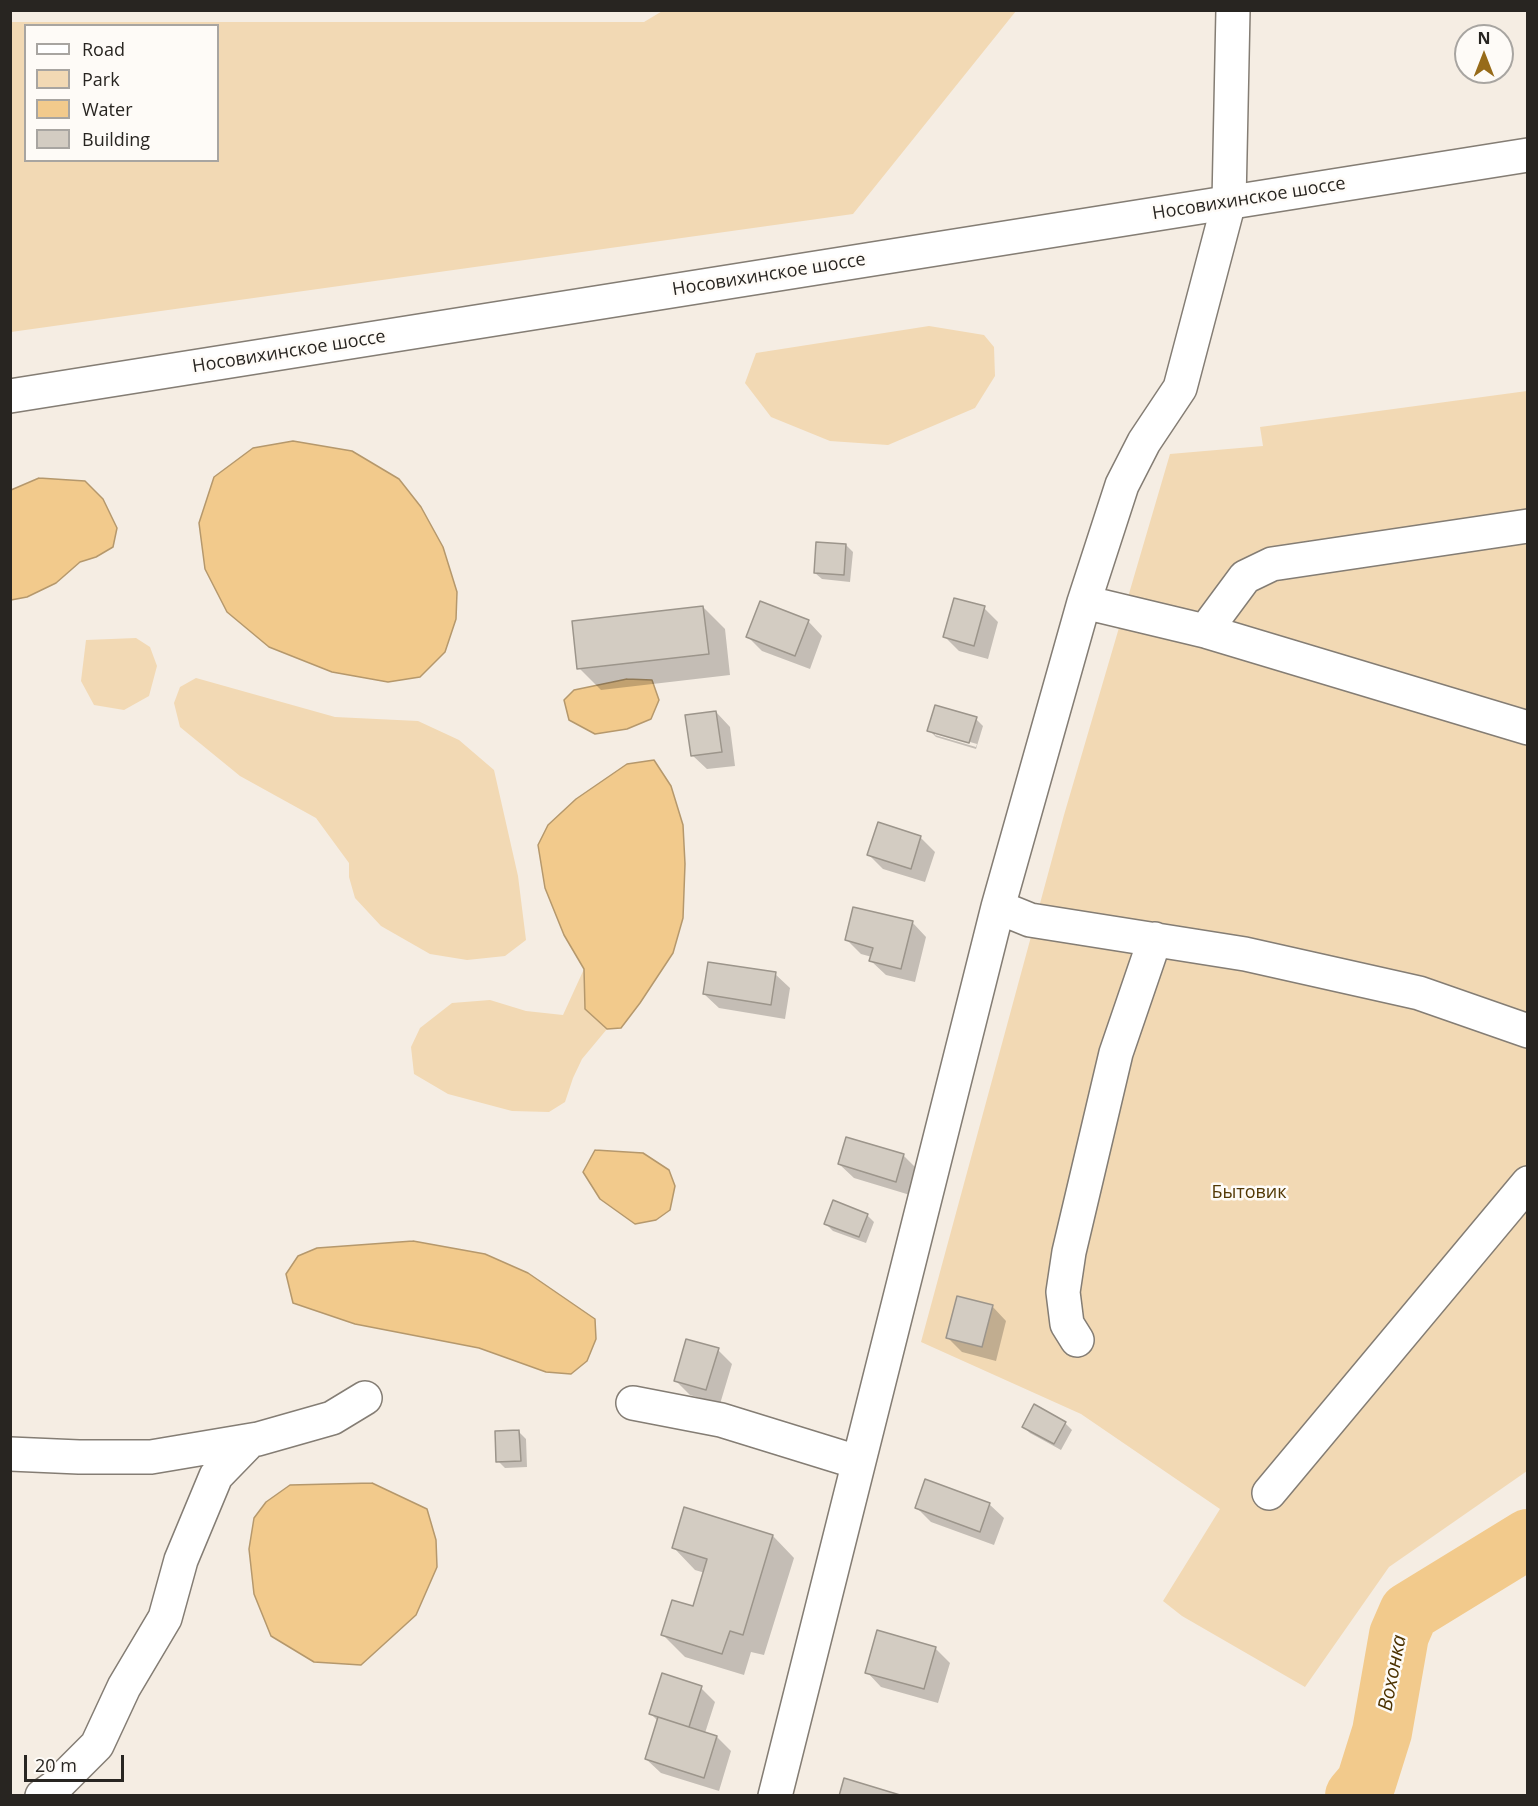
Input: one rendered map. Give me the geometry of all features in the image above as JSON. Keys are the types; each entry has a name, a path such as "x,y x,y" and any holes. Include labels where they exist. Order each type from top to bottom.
{"street":[{"path":"775,1796 998,907 1084,602 1122,485 1144,442 1180,388 1229,202 1233,10"},
{"name":"Носовихинское шоссе","path":"10,396 1527,155"},
{"path":"1205,631 1245,577 1272,564 1527,526"},
{"path":"1084,602 1205,631 1527,728"},
{"path":"998,907 1030,920 1245,954 1419,993 1527,1030"},
{"path":"1077,1340 1067,1324 1064,1292 1070,1252 1116,1053 1155,939"},
{"path":"1269,1493 1527,1183"},
{"path":"10,1454 151,1457 250,1441 332,1418 365,1398"},
{"path":"633,1403 721,1420 857,1462"},
{"path":"42,1796 55,1787 97,1745 124,1687 165,1618 181,1560 216,1476 250,1441"}],"green space":[{"path":"664,10 1016,11 853,214 11,332 11,22 644,22"},
{"path":"929,326 984,335 994,347 995,376 975,408 888,445 830,441 771,417 745,383 756,353"},
{"name":"Бытовик","path":"1527,391 1527,1471 1389,1567 1305,1687 1182,1616 1163,1601 1220,1509 1081,1414 921,1342 1064,815 1170,454 1263,446 1260,427"},
{"path":"136,638 150,647 157,666 149,696 124,710 94,705 81,681 86,640"},
{"path":"196,678 335,717 418,721 459,740 494,770 518,876 526,940 505,956 467,960 430,954 381,926 355,898 349,877 349,863 316,818 240,776 180,727 174,703 180,687"},
{"path":"584,969 585,1009 607,1029 582,1059 565,1102 549,1112 512,1111 448,1094 414,1074 411,1047 420,1028 452,1003 490,1000 526,1011 563,1015"}],"water":[{"path":"293,441 352,451 399,479 421,507 443,547 457,592 456,619 445,652 420,677 388,682 332,672 269,647 227,612 205,569 199,523 214,477 253,448"},
{"path":"39,478 85,481 103,499 117,528 113,547 96,557 80,562 56,583 27,597 11,600 11,490"},
{"path":"627,679 652,680 659,700 651,719 627,729 595,734 569,720 564,700 574,690"},
{"path":"654,760 671,786 683,825 685,864 683,918 673,953 640,1003 621,1028 607,1029 585,1009 584,969 564,935 545,888 538,845 548,825 576,799 627,764"},
{"path":"595,1150 643,1153 669,1170 675,1186 670,1210 656,1220 635,1224 600,1199 583,1172"},
{"path":"413,1241 485,1254 528,1273 595,1319 596,1339 587,1361 571,1374 546,1372 479,1348 355,1324 293,1303 286,1274 298,1256 317,1248"},
{"path":"372,1483 427,1509 436,1540 437,1567 416,1615 361,1665 314,1662 271,1636 254,1594 249,1549 254,1518 266,1502 290,1485"}],"building":[{"path":"816,542 846,544 844,575 814,573"},
{"path":"954,598 985,606 974,646 943,637"},
{"path":"760,601 809,620 795,656 746,637"},
{"path":"703,606 709,654 577,669 572,621"},
{"path":"935,705 977,717 969,743 927,731"},
{"path":"716,711 722,752 691,756 685,715"},
{"path":"878,822 921,836 911,869 867,855"},
{"path":"853,907 913,921 901,969 869,961 873,948 845,940"},
{"path":"708,962 776,972 771,1005 703,994"},
{"path":"846,1137 904,1154 896,1182 838,1164"},
{"path":"833,1200 868,1214 859,1237 824,1224"},
{"path":"957,1296 993,1305 982,1347 946,1338"},
{"path":"686,1339 719,1348 706,1390 674,1381"},
{"path":"1034,1404 1066,1422 1054,1444 1022,1427"},
{"path":"519,1430 521,1461 496,1462 495,1431"},
{"path":"925,1479 990,1503 980,1532 915,1508"},
{"path":"684,1507 773,1535 743,1635 730,1631 722,1654 661,1635 672,1600 693,1606 707,1559 672,1548"},
{"path":"877,1630 936,1647 924,1689 865,1673"},
{"path":"662,1673 702,1686 689,1727 649,1714"},
{"path":"658,1717 717,1736 704,1778 645,1759"},
{"path":"844,1778 900,1795 900,1796 839,1796"}],"waterway":[{"name":"Вохонка","path":"1355,1796 1366,1783 1382,1732 1399,1635 1409,1612 1528,1539"}]}
